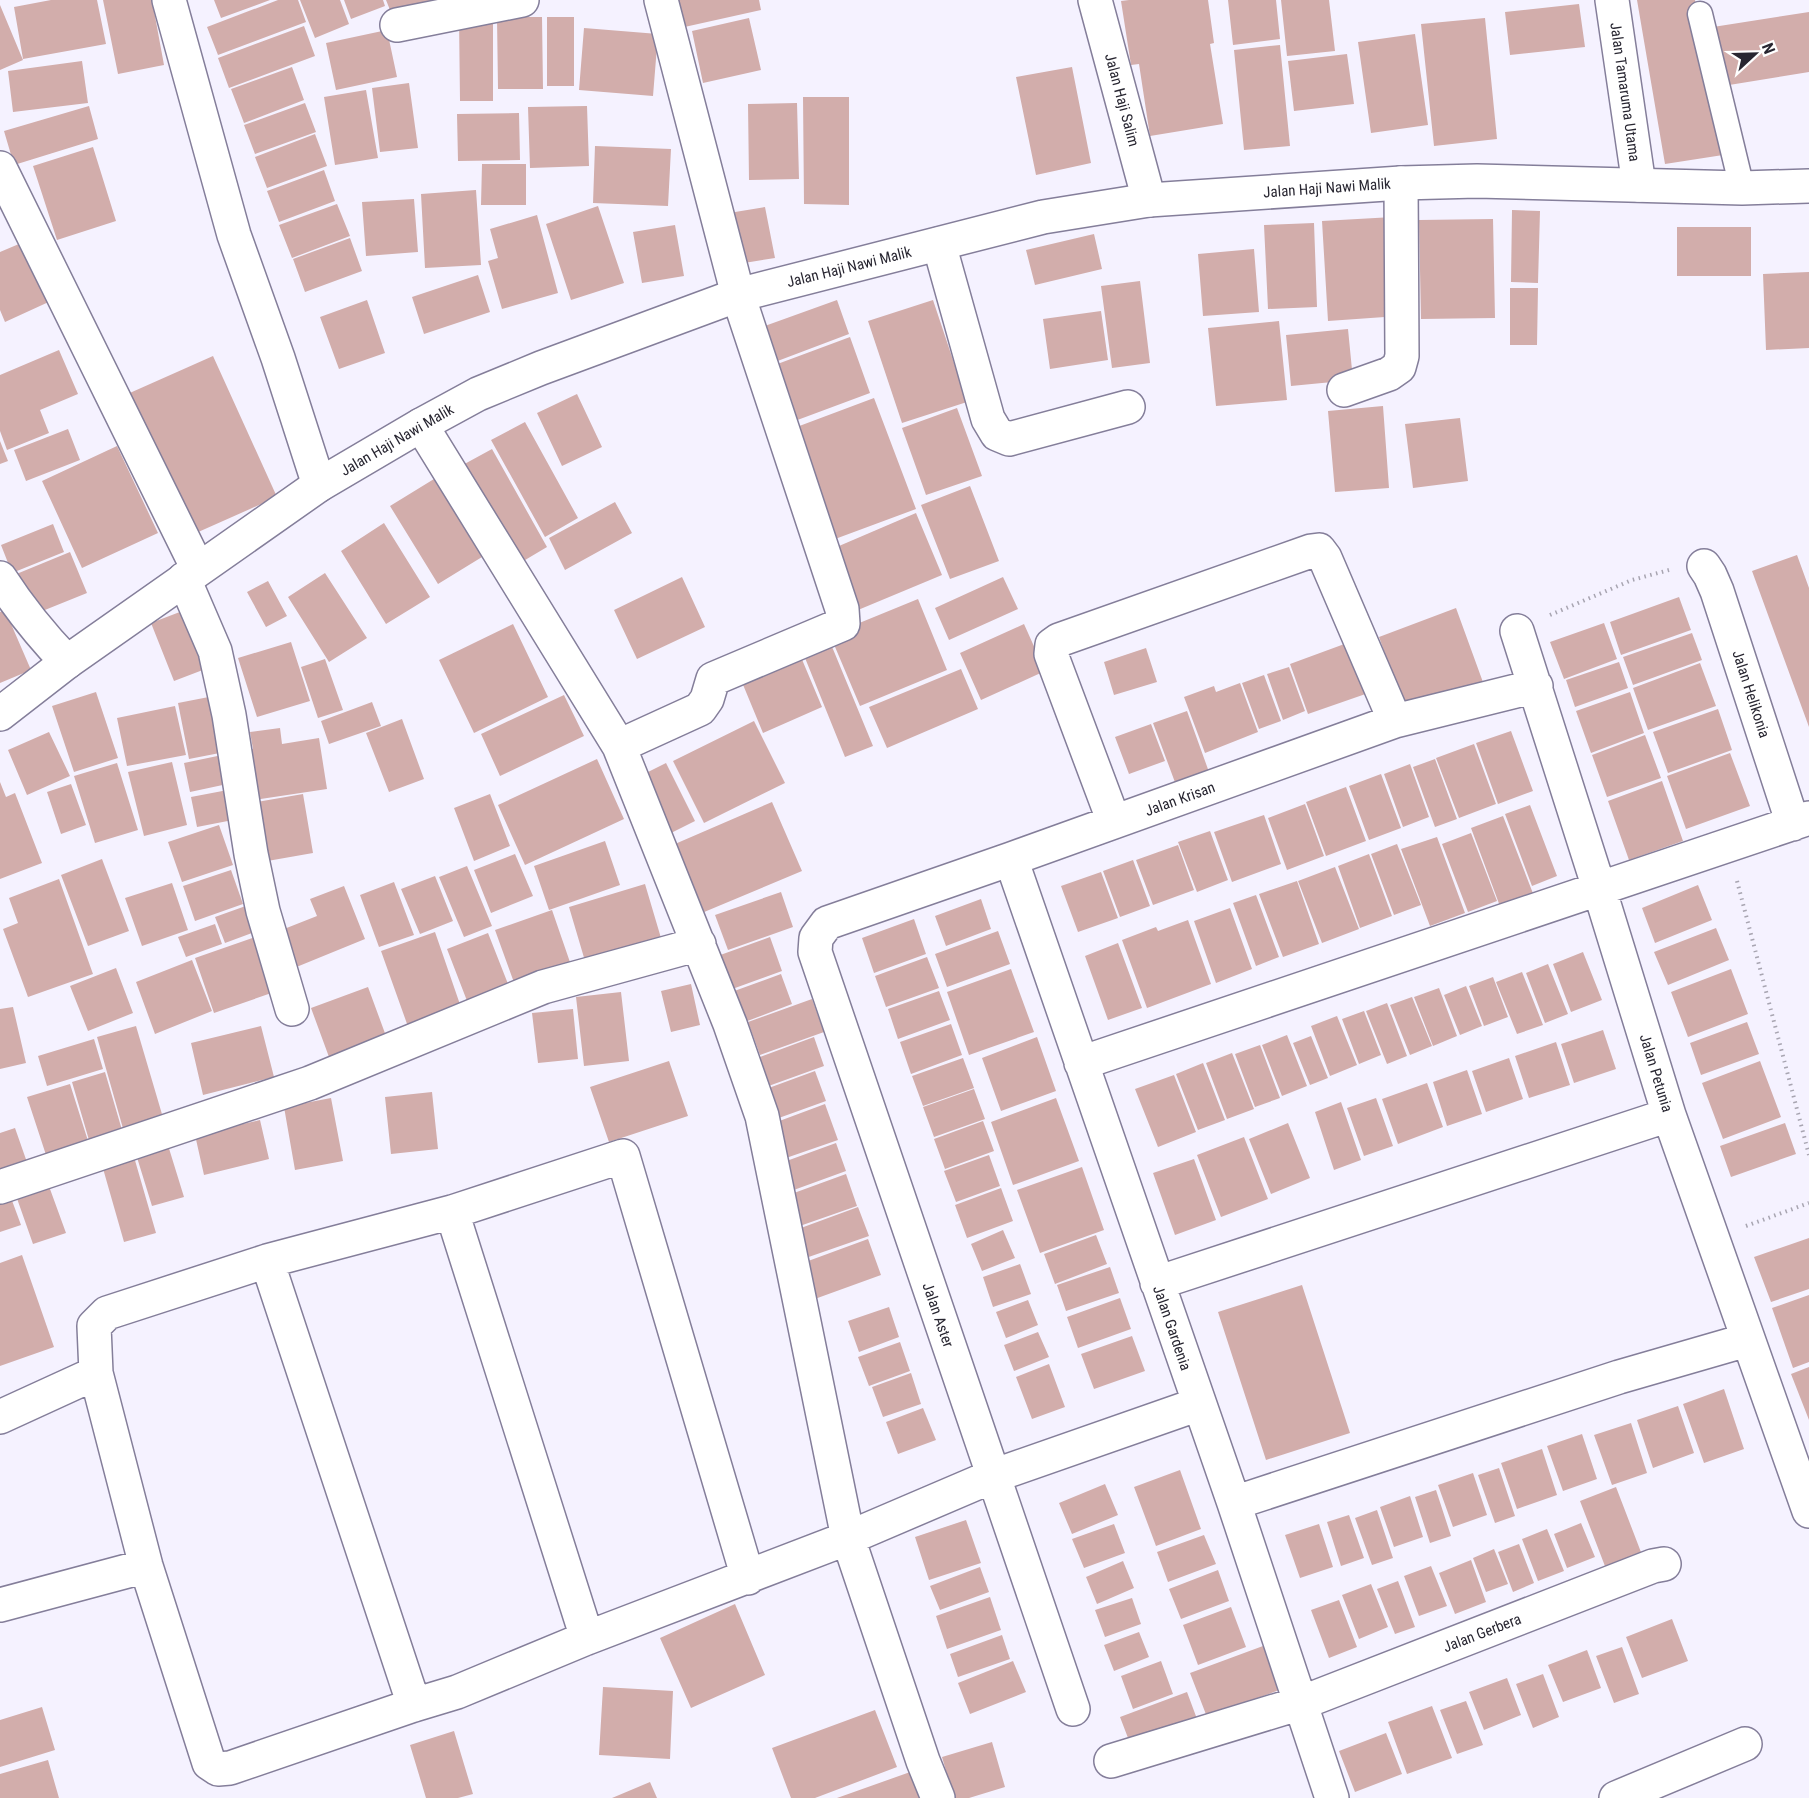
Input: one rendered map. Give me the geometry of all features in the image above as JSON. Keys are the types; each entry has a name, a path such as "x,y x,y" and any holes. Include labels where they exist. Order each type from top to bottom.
{"street":[{"path":"169,0 234,235 278,358 319,485"},
{"path":"397,25 522,0"},
{"path":"619,746 700,709 707,699 714,679 843,624 844,620 738,295 661,0"},
{"name":"Jalan Haji Salim","path":"1095,0 1149,200"},
{"name":"Jalan Tamaruma Utama","path":"1612,0 1639,185"},
{"path":"0,168 191,574 215,651 229,715 241,798 263,910 292,1008"},
{"name":"Jalan Haji Nawi Malik","path":"0,714 67,662 319,485 478,393 738,295 1043,217 1149,200 1401,183 1477,181 1742,188 1809,186"},
{"path":"1344,390 1389,374 1399,367 1402,356 1401,183"},
{"path":"939,244 988,419 997,434 1009,439 1128,407"},
{"path":"422,425 619,746 730,1024 762,1116 848,1538 923,1761 938,1798"},
{"path":"1114,822 1050,654 1052,645 1059,640 1319,550 1325,558 1395,721"},
{"name":"Jalan Helikonia","path":"1704,566 1717,591 1801,821"},
{"path":"0,578 38,632 67,662"},
{"name":"Jalan Petunia","path":"1517,631 1669,1116 1809,1511"},
{"name":"Jalan Krisan","path":"827,923 1395,721 1536,686"},
{"path":"1081,1063 1801,821"},
{"name":"Jalan Gardenia","path":"1011,859 1234,1503 1332,1798"},
{"name":"Jalan Aster","path":"827,923 816,938 815,952 1073,1709"},
{"path":"0,1187 310,1083 543,987 699,944"},
{"path":"1157,1283 1669,1116"},
{"path":"748,1578 623,1156 452,1212 267,1261 107,1313 94,1326 96,1373 146,1566 209,1763 218,1770 230,1768 457,1692 588,1638 748,1578 848,1538 993,1476 1198,1404"},
{"path":"452,1212 588,1638"},
{"path":"267,1261 414,1705"},
{"path":"1234,1503 1619,1377 1747,1340"},
{"path":"0,1417 96,1373"},
{"name":"Jalan Gerbera","path":"1111,1761 1301,1703 1653,1566 1664,1564"},
{"path":"0,1605 146,1566"},
{"path":"1616,1798 1745,1744"}],"lane":[{"path":"1700,14 1742,188"}],"path":[{"path":"1517,631 1632,580 1692,563 1704,566"},
{"path":"1727,846 1809,1155"},
{"path":"1712,1238 1809,1203"}],"building":[{"path":"51,0 97,0 106,44 23,59 14,7"},
{"path":"103,0 152,0 164,65 118,74"},
{"path":"214,0 270,0 221,18"},
{"path":"278,0 298,0 306,22 218,55 207,27"},
{"path":"300,0 340,0 349,24 315,38"},
{"path":"344,0 383,0 385,6 351,19"},
{"path":"386,0 447,0 394,20"},
{"path":"674,0 759,0 761,10 680,28"},
{"path":"1208,0 1214,43 1210,44 1223,124 1150,136 1139,64 1131,65 1121,1"},
{"path":"1228,0 1276,0 1280,39 1233,45"},
{"path":"1281,0 1329,0 1335,51 1287,56"},
{"path":"1637,0 1695,0 1723,155 1665,164"},
{"path":"1579,4 1585,47 1510,55 1505,12"},
{"path":"0,5 23,60 0,70"},
{"path":"1809,12 1809,72 1723,86 1713,27"},
{"path":"493,16 493,101 460,101 459,17"},
{"path":"497,17 542,17 543,89 498,89"},
{"path":"547,17 574,17 574,86 547,86"},
{"path":"749,18 761,70 703,83 692,31"},
{"path":"1485,18 1497,139 1434,146 1421,24"},
{"path":"304,26 315,56 229,88 218,58"},
{"path":"584,28 658,34 653,96 579,90"},
{"path":"387,30 397,77 336,90 326,43"},
{"path":"1415,34 1428,125 1371,133 1358,42"},
{"path":"1280,45 1290,146 1244,150 1234,50"},
{"path":"1347,54 1354,104 1294,111 1288,61"},
{"path":"82,61 88,103 13,112 8,71"},
{"path":"292,67 304,100 244,123 231,89"},
{"path":"1072,67 1091,163 1036,175 1016,77"},
{"path":"409,83 418,148 380,152 372,88"},
{"path":"366,90 378,158 335,165 324,97"},
{"path":"803,97 849,97 849,205 804,204"},
{"path":"305,103 316,132 255,154 244,125"},
{"path":"797,103 799,179 749,180 748,104"},
{"path":"89,106 98,139 14,165 4,131"},
{"path":"587,106 589,166 530,168 528,107"},
{"path":"519,113 520,160 458,161 457,114"},
{"path":"315,134 327,166 267,188 255,157"},
{"path":"595,146 671,149 668,206 593,203"},
{"path":"93,147 116,221 57,240 33,166"},
{"path":"482,164 526,164 526,205 481,205"},
{"path":"324,170 335,201 279,222 267,191"},
{"path":"476,190 481,265 425,268 421,194"},
{"path":"414,199 418,252 366,256 362,202"},
{"path":"337,204 350,236 292,258 279,225"},
{"path":"598,206 624,283 571,300 546,224"},
{"path":"765,207 775,258 738,264 729,213"},
{"path":"1512,210 1540,211 1538,283 1511,282"},
{"path":"537,215 558,293 502,309 488,261 498,258 490,229"},
{"path":"1393,217 1399,316 1328,321 1322,221"},
{"path":"1493,219 1495,318 1421,319 1419,220"},
{"path":"1314,223 1317,307 1268,309 1264,225"},
{"path":"675,225 684,276 642,283 633,232"},
{"path":"1677,227 1751,227 1751,276 1677,276"},
{"path":"1094,234 1102,269 1035,285 1026,250"},
{"path":"350,238 362,271 305,292 293,259"},
{"path":"26,241 53,300 5,322 0,310 0,252"},
{"path":"1254,249 1259,312 1203,316 1198,254"},
{"path":"1809,272 1809,348 1766,350 1763,274"},
{"path":"478,275 490,312 424,334 412,297"},
{"path":"1140,281 1150,363 1112,368 1101,286"},
{"path":"1510,288 1538,288 1537,345 1510,345"},
{"path":"367,300 385,353 339,369 320,317"},
{"path":"837,300 849,334 767,365 754,330"},
{"path":"933,300 967,402 902,423 868,321"},
{"path":"1101,311 1108,360 1050,369 1043,319"},
{"path":"1279,321 1287,400 1216,406 1208,328"},
{"path":"1348,329 1353,380 1291,386 1286,335"},
{"path":"850,337 870,393 784,425 764,369"},
{"path":"59,350 78,394 40,410 49,433 7,450 0,431 0,375"},
{"path":"213,356 277,497 187,537 123,396"},
{"path":"577,394 602,447 562,466 537,413"},
{"path":"874,398 916,509 827,542 786,431"},
{"path":"1383,406 1389,488 1335,492 1328,411"},
{"path":"957,408 982,476 926,495 902,428"},
{"path":"1460,418 1468,481 1413,488 1405,424"},
{"path":"525,422 578,518 545,537 491,440"},
{"path":"68,429 80,460 26,481 14,450"},
{"path":"0,441 8,461 0,464"},
{"path":"117,446 158,533 82,568 42,481"},
{"path":"492,449 547,547 515,566 459,467"},
{"path":"434,479 482,557 438,584 390,506"},
{"path":"970,486 999,561 950,579 921,505"},
{"path":"615,502 632,533 565,570 549,538"},
{"path":"916,513 942,575 858,610 832,549"},
{"path":"384,523 430,597 386,624 341,551"},
{"path":"53,524 64,552 12,573 1,545"},
{"path":"70,552 87,593 30,616 14,575"},
{"path":"1797,555 1809,588 1809,727 1752,571"},
{"path":"325,573 367,638 329,662 288,597"},
{"path":"682,577 705,627 637,659 614,610"},
{"path":"1003,577 1018,609 949,640 935,608"},
{"path":"268,581 287,616 266,627 247,592"},
{"path":"1679,597 1691,630 1621,655 1610,622"},
{"path":"918,599 947,670 860,706 830,635"},
{"path":"1456,608 1484,685 1407,714 1379,637"},
{"path":"5,610 31,670 0,683 0,612"},
{"path":"185,610 208,668 174,681 151,623"},
{"path":"1604,623 1617,659 1564,679 1550,642"},
{"path":"513,624 548,697 474,733 439,660"},
{"path":"1024,624 1045,671 981,700 960,653"},
{"path":"1692,633 1702,660 1633,685 1623,657"},
{"path":"828,637 873,746 845,757 801,648"},
{"path":"1358,639 1377,690 1308,714 1290,664"},
{"path":"291,642 310,701 257,717 238,658"},
{"path":"1146,648 1157,682 1114,695 1104,662"},
{"path":"798,650 822,707 763,733 739,675"},
{"path":"325,659 343,710 318,718 301,667"},
{"path":"1619,662 1628,688 1575,707 1566,680"},
{"path":"1700,663 1716,706 1648,730 1633,688"},
{"path":"1289,667 1305,711 1283,720 1267,674"},
{"path":"961,669 978,709 887,748 869,707"},
{"path":"1264,675 1281,721 1259,729 1242,683"},
{"path":"1240,683 1258,732 1205,753 1184,697 1214,686 1216,692"},
{"path":"96,692 118,758 74,772 52,706"},
{"path":"1630,692 1644,733 1591,753 1576,711"},
{"path":"219,695 230,751 189,759 178,703"},
{"path":"564,695 584,736 500,776 481,734"},
{"path":"372,702 381,726 329,744 321,721"},
{"path":"175,706 186,755 127,766 117,718"},
{"path":"1718,709 1732,750 1668,773 1653,732"},
{"path":"1187,711 1209,772 1176,785 1153,723"},
{"path":"402,719 424,779 389,792 366,733"},
{"path":"754,721 785,783 704,823 673,761"},
{"path":"1151,724 1165,761 1129,774 1115,737"},
{"path":"280,728 282,744 319,738 327,789 247,801 238,751 253,749 250,732"},
{"path":"1511,731 1533,791 1498,804 1476,743"},
{"path":"49,732 70,776 27,795 8,750"},
{"path":"1645,735 1661,778 1607,797 1592,755"},
{"path":"1474,744 1496,804 1459,818 1436,758"},
{"path":"1730,753 1750,806 1686,829 1667,776"},
{"path":"227,754 232,783 190,792 184,763"},
{"path":"597,759 624,819 525,865 498,805"},
{"path":"1435,759 1457,819 1435,827 1413,767"},
{"path":"172,762 187,825 144,836 128,772"},
{"path":"117,763 138,830 95,843 74,776"},
{"path":"666,763 695,821 665,836 636,778"},
{"path":"1410,764 1429,817 1403,827 1384,774"},
{"path":"1381,774 1401,828 1369,840 1349,786"},
{"path":"1662,781 1683,841 1629,860 1608,801"},
{"path":"0,782 6,797 15,793 42,863 0,879"},
{"path":"71,784 86,825 61,834 47,792"},
{"path":"1346,787 1366,841 1326,856 1306,802"},
{"path":"233,789 238,819 197,827 191,797"},
{"path":"303,794 313,853 256,863 245,804"},
{"path":"490,794 510,846 474,861 454,808"},
{"path":"772,802 802,871 697,915 668,847"},
{"path":"1305,804 1324,856 1287,870 1268,818"},
{"path":"1530,805 1557,876 1532,886 1505,814"},
{"path":"1264,815 1281,864 1232,882 1214,832"},
{"path":"1503,816 1534,896 1501,909 1471,828"},
{"path":"219,825 233,865 182,882 168,842"},
{"path":"1210,831 1228,880 1197,892 1178,842"},
{"path":"1471,833 1497,901 1468,912 1442,844"},
{"path":"1437,837 1465,913 1430,926 1401,849"},
{"path":"605,841 620,885 549,910 534,866"},
{"path":"1397,844 1421,905 1394,915 1371,854"},
{"path":"1178,845 1194,890 1153,905 1136,860"},
{"path":"515,854 533,896 491,913 474,870"},
{"path":"1369,854 1392,916 1360,928 1338,866"},
{"path":"102,859 129,931 88,946 61,875"},
{"path":"1133,860 1150,906 1120,917 1103,871"},
{"path":"467,866 492,926 464,937 439,877"},
{"path":"1335,867 1359,929 1322,943 1298,881"},
{"path":"231,870 243,904 195,921 183,886"},
{"path":"1101,872 1118,918 1078,932 1061,886"},
{"path":"435,876 453,921 420,934 401,889"},
{"path":"59,879 93,974 28,997 3,929 18,923 9,898"},
{"path":"1297,881 1319,944 1283,957 1259,894"},
{"path":"394,882 414,935 379,947 360,895"},
{"path":"172,883 188,930 142,946 125,898"},
{"path":"645,884 661,938 585,961 569,907"},
{"path":"1698,885 1712,920 1655,943 1642,908"},
{"path":"344,886 365,939 294,968 279,931 317,916 310,899"},
{"path":"781,892 793,927 728,950 715,915"},
{"path":"1256,895 1279,957 1256,966 1233,903"},
{"path":"981,899 991,929 946,946 935,916"},
{"path":"254,903 263,929 225,943 215,917"},
{"path":"1230,908 1252,969 1216,983 1194,921"},
{"path":"552,910 572,968 516,988 495,930"},
{"path":"914,919 926,954 874,973 862,938"},
{"path":"1188,920 1211,984 1147,1008 1122,940 1156,927 1158,931"},
{"path":"215,924 222,944 186,957 178,937"},
{"path":"1716,928 1729,960 1668,985 1654,952"},
{"path":"998,931 1010,964 947,987 935,954"},
{"path":"435,932 464,1016 411,1035 381,951"},
{"path":"488,933 510,989 469,1006 447,949"},
{"path":"264,934 283,989 214,1013 195,958"},
{"path":"770,937 782,971 724,992 712,958"},
{"path":"1118,943 1142,1008 1108,1020 1085,956"},
{"path":"1583,952 1602,1000 1571,1012 1553,964"},
{"path":"927,957 939,988 886,1007 875,976"},
{"path":"192,960 212,1011 155,1034 136,982"},
{"path":"1548,964 1568,1014 1545,1023 1526,973"},
{"path":"116,968 133,1013 88,1031 70,986"},
{"path":"1011,969 1034,1032 969,1055 947,992"},
{"path":"1731,969 1748,1014 1688,1037 1671,992"},
{"path":"1522,972 1543,1025 1517,1034 1496,982"},
{"path":"781,974 792,1004 737,1025 726,994"},
{"path":"1493,977 1508,1017 1484,1026 1469,986"},
{"path":"691,984 700,1025 671,1032 661,991"},
{"path":"1466,986 1482,1026 1460,1035 1444,995"},
{"path":"368,987 386,1036 329,1057 311,1008"},
{"path":"1439,988 1457,1036 1433,1046 1414,997"},
{"path":"939,991 950,1020 898,1039 888,1009"},
{"path":"621,992 629,1061 584,1066 576,997"},
{"path":"1412,997 1432,1046 1410,1055 1390,1005"},
{"path":"812,999 824,1032 760,1055 748,1022"},
{"path":"1387,1003 1407,1056 1387,1064 1366,1011"},
{"path":"13,1007 26,1063 0,1069 0,1009"},
{"path":"573,1009 578,1059 538,1063 532,1013"},
{"path":"1364,1011 1381,1055 1359,1064 1342,1019"},
{"path":"1337,1016 1357,1065 1330,1076 1311,1026"},
{"path":"1747,1022 1759,1054 1701,1075 1690,1043"},
{"path":"951,1024 962,1055 911,1074 900,1042"},
{"path":"136,1026 164,1121 124,1132 97,1037"},
{"path":"261,1026 274,1077 203,1095 191,1043"},
{"path":"1603,1030 1616,1069 1574,1083 1561,1044"},
{"path":"1287,1035 1307,1086 1282,1096 1262,1045"},
{"path":"1311,1036 1328,1078 1310,1085 1293,1043"},
{"path":"814,1037 824,1066 763,1088 752,1060"},
{"path":"1037,1037 1056,1091 1001,1111 982,1058"},
{"path":"94,1039 103,1069 47,1086 38,1056"},
{"path":"1556,1042 1570,1085 1529,1098 1515,1056"},
{"path":"1260,1045 1280,1098 1255,1107 1235,1054"},
{"path":"1232,1053 1254,1109 1227,1119 1206,1063"},
{"path":"963,1058 974,1088 923,1106 912,1076"},
{"path":"1509,1058 1523,1099 1486,1112 1472,1071"},
{"path":"669,1061 688,1116 609,1142 590,1087"},
{"path":"1760,1061 1781,1117 1723,1139 1702,1083"},
{"path":"1203,1063 1225,1120 1198,1130 1176,1074"},
{"path":"1467,1070 1482,1114 1447,1126 1433,1082"},
{"path":"815,1071 826,1101 776,1119 766,1089"},
{"path":"105,1072 122,1130 89,1140 72,1082"},
{"path":"1174,1075 1196,1132 1158,1147 1135,1089"},
{"path":"1427,1083 1443,1127 1398,1144 1382,1099"},
{"path":"70,1084 89,1144 47,1158 27,1097"},
{"path":"974,1089 985,1119 934,1137 923,1107"},
{"path":"432,1092 438,1149 391,1154 385,1097"},
{"path":"331,1098 343,1161 295,1170 284,1107"},
{"path":"1056,1098 1079,1161 1013,1185 991,1122"},
{"path":"1376,1098 1393,1146 1364,1156 1347,1108"},
{"path":"1341,1102 1361,1160 1334,1170 1315,1112"},
{"path":"825,1104 838,1140 786,1158 774,1123"},
{"path":"260,1120 269,1159 204,1175 195,1135"},
{"path":"983,1121 994,1151 945,1169 934,1139"},
{"path":"1288,1123 1310,1178 1271,1194 1249,1139"},
{"path":"1785,1123 1796,1154 1731,1177 1720,1146"},
{"path":"15,1128 29,1168 0,1179 0,1133"},
{"path":"1244,1137 1268,1199 1221,1217 1197,1155"},
{"path":"167,1142 184,1197 152,1206 135,1151"},
{"path":"836,1143 846,1171 791,1191 781,1163"},
{"path":"132,1150 156,1233 124,1242 100,1158"},
{"path":"989,1155 1000,1186 956,1202 944,1171"},
{"path":"1194,1159 1216,1220 1175,1235 1153,1173"},
{"path":"1082,1167 1104,1230 1040,1253 1017,1190"},
{"path":"846,1174 857,1206 794,1228 783,1197"},
{"path":"46,1178 66,1233 33,1244 14,1190"},
{"path":"7,1187 21,1225 0,1232 0,1190"},
{"path":"1001,1188 1013,1221 967,1238 955,1205"},
{"path":"858,1207 869,1236 800,1260 790,1232"},
{"path":"1003,1230 1015,1258 982,1271 971,1244"},
{"path":"1096,1235 1107,1264 1055,1284 1044,1254"},
{"path":"1809,1238 1809,1289 1771,1302 1754,1257"},
{"path":"868,1239 881,1275 812,1300 800,1264"},
{"path":"22,1255 54,1347 0,1366 0,1263"},
{"path":"1020,1264 1031,1294 993,1307 983,1277"},
{"path":"1110,1267 1119,1293 1066,1311 1057,1285"},
{"path":"1302,1285 1350,1433 1266,1460 1218,1312"},
{"path":"1809,1295 1809,1362 1793,1368 1772,1308"},
{"path":"1120,1298 1131,1329 1078,1348 1067,1317"},
{"path":"1028,1300 1038,1325 1006,1338 996,1312"},
{"path":"889,1307 899,1337 859,1352 848,1321"},
{"path":"1038,1332 1049,1357 1014,1371 1004,1345"},
{"path":"1132,1336 1145,1371 1094,1389 1081,1354"},
{"path":"900,1342 910,1371 869,1386 858,1357"},
{"path":"1049,1364 1065,1407 1032,1419 1016,1377"},
{"path":"1809,1367 1809,1420 1791,1374"},
{"path":"911,1373 921,1404 883,1417 872,1387"},
{"path":"1724,1389 1744,1449 1704,1463 1683,1404"},
{"path":"1678,1406 1694,1453 1653,1468 1637,1420"},
{"path":"923,1408 936,1440 898,1454 886,1422"},
{"path":"1631,1423 1647,1473 1612,1485 1594,1435"},
{"path":"1582,1434 1597,1479 1563,1491 1547,1446"},
{"path":"1542,1449 1557,1495 1517,1509 1501,1463"},
{"path":"1499,1468 1515,1516 1495,1523 1478,1475"},
{"path":"1180,1470 1201,1529 1156,1546 1134,1487"},
{"path":"1473,1473 1487,1515 1453,1527 1438,1485"},
{"path":"1105,1484 1118,1515 1072,1534 1059,1503"},
{"path":"1616,1487 1644,1560 1608,1574 1580,1501"},
{"path":"1436,1490 1451,1536 1430,1543 1415,1497"},
{"path":"1410,1496 1423,1537 1394,1547 1380,1507"},
{"path":"1377,1510 1393,1558 1372,1565 1355,1518"},
{"path":"1349,1515 1364,1558 1341,1566 1327,1522"},
{"path":"966,1520 981,1563 929,1580 915,1537"},
{"path":"1581,1523 1595,1557 1567,1568 1554,1534"},
{"path":"1114,1524 1125,1553 1084,1568 1072,1539"},
{"path":"1319,1524 1333,1567 1300,1578 1285,1535"},
{"path":"1547,1529 1564,1571 1538,1581 1522,1539"},
{"path":"1204,1535 1216,1564 1168,1582 1157,1552"},
{"path":"1519,1544 1534,1583 1513,1592 1498,1552"},
{"path":"1494,1549 1508,1584 1486,1592 1473,1558"},
{"path":"1471,1560 1486,1602 1455,1614 1439,1573"},
{"path":"1123,1561 1134,1588 1097,1604 1086,1577"},
{"path":"1431,1566 1447,1606 1419,1616 1404,1576"},
{"path":"980,1567 989,1592 940,1610 930,1586"},
{"path":"1218,1570 1229,1601 1181,1619 1169,1589"},
{"path":"1398,1581 1415,1627 1395,1634 1377,1589"},
{"path":"1371,1584 1388,1627 1359,1639 1342,1595"},
{"path":"990,1597 1001,1630 947,1649 936,1616"},
{"path":"1132,1598 1141,1624 1105,1637 1095,1610"},
{"path":"1339,1600 1357,1647 1329,1658 1311,1610"},
{"path":"735,1604 765,1675 691,1708 660,1638"},
{"path":"1231,1607 1246,1647 1198,1665 1183,1625"},
{"path":"1672,1619 1688,1661 1642,1678 1626,1637"},
{"path":"1139,1632 1149,1657 1114,1671 1104,1645"},
{"path":"1002,1635 1010,1659 958,1677 950,1654"},
{"path":"1263,1646 1279,1690 1207,1717 1190,1673"},
{"path":"1622,1647 1639,1694 1614,1703 1596,1656"},
{"path":"1587,1650 1601,1688 1563,1702 1548,1665"},
{"path":"1013,1661 1026,1692 970,1714 958,1683"},
{"path":"1161,1661 1173,1694 1133,1709 1121,1676"},
{"path":"1543,1674 1559,1717 1533,1728 1516,1684"},
{"path":"1507,1678 1521,1715 1484,1730 1469,1692"},
{"path":"603,1687 673,1691 670,1759 599,1755"},
{"path":"1187,1692 1200,1727 1133,1751 1120,1717"},
{"path":"1466,1701 1483,1745 1457,1754 1440,1710"},
{"path":"1432,1706 1452,1758 1407,1774 1388,1722"},
{"path":"42,1707 55,1750 0,1767 0,1720"},
{"path":"875,1710 897,1767 815,1798 791,1798 772,1748"},
{"path":"454,1731 473,1794 458,1798 426,1798 410,1745"},
{"path":"1386,1733 1402,1774 1355,1792 1339,1751"},
{"path":"992,1742 1005,1787 969,1798 954,1798 942,1757"},
{"path":"48,1760 59,1798 0,1798 0,1774"},
{"path":"913,1771 922,1798 837,1798"},
{"path":"650,1782 657,1798 612,1798"}]}
